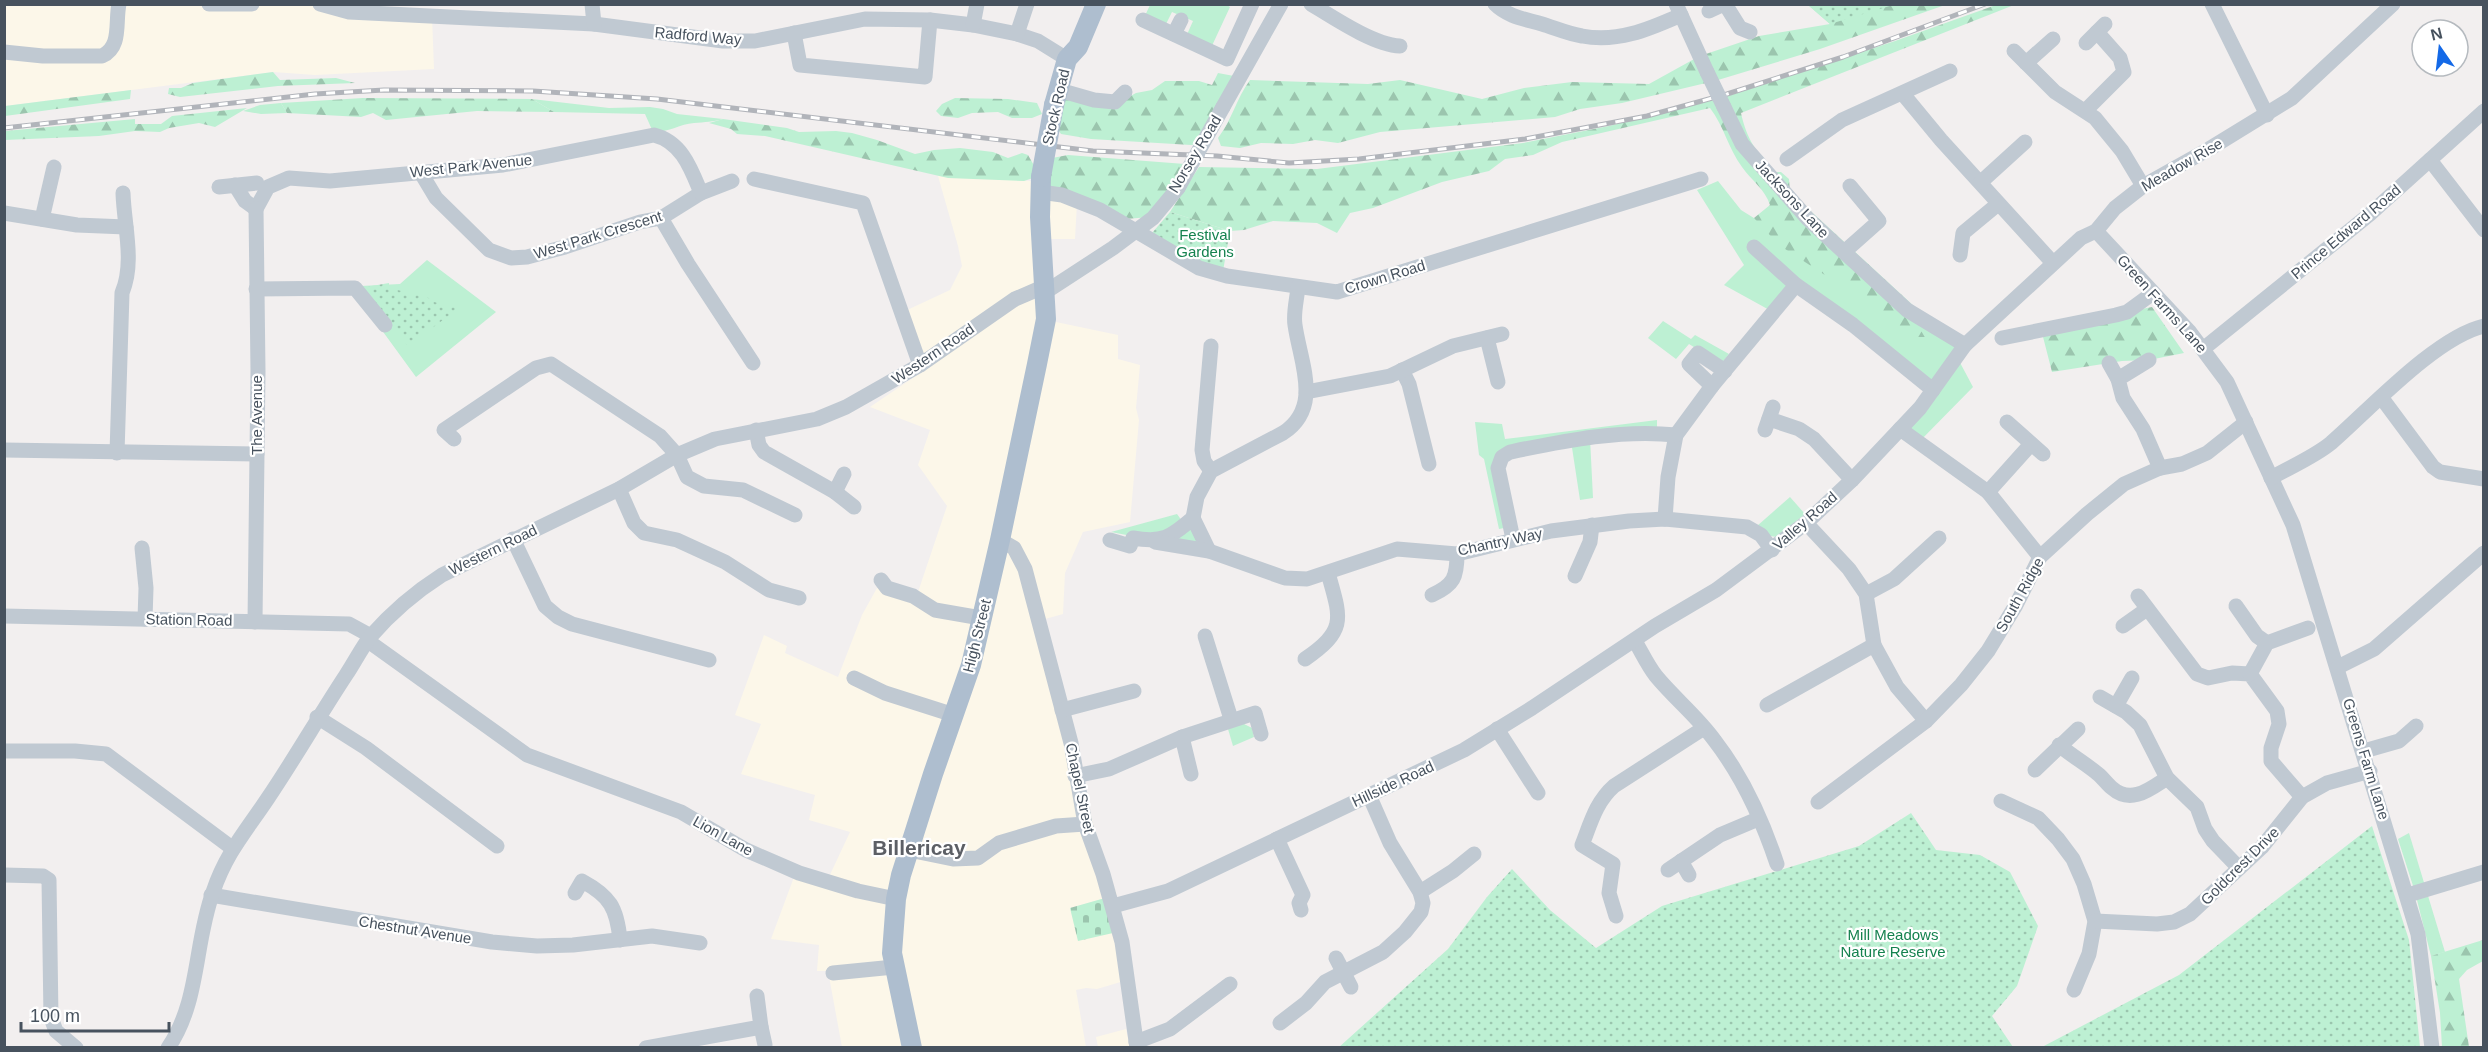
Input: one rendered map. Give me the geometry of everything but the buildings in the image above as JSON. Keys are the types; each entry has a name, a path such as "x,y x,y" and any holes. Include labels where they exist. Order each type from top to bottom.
{"main road":[{"name":"Stock Road","path":"1040,217 1041,184 1056,97 1067,59 1078,47 1096,4"},
{"name":"High Street","path":"912,1047 894,967 892,936 896,899 909,850 971,665 1000,540 1046,319 1040,217"}],"street":[{"path":"209,4 252,4"},
{"name":"Radford Way","path":"320,4 349,12 594,24 723,41 755,40 866,19 930,20 973,25 1017,34 1038,41 1067,59"},
{"path":"592,4 594,24"},
{"path":"973,25 976,4"},
{"path":"1017,34 1027,4"},
{"path":"1143,20 1227,58 1252,4"},
{"name":"Norsey Road","path":"1043,290 1153,218 1178,188 1281,4"},
{"path":"1311,4 1376,42 1388,46 1400,46"},
{"path":"1495,4 1507,14 1581,36 1599,38 1616,38 1646,30 1679,10"},
{"path":"1709,11 1725,4 1740,28 1750,32"},
{"name":"Meadow Rise","path":"1933,390 1965,345 2081,238 2096,231 2115,208 2142,186 2267,115 2305,88 2393,4"},
{"path":"2213,5 2267,115"},
{"path":"4,52 43,56 102,56 111,50 114,44 118,6"},
{"name":"Jacksons Lane","path":"1679,10 1742,144 1793,203 1907,310 1965,345"},
{"path":"794,33 800,65 925,77 930,20"},
{"path":"1174,34 1181,20"},
{"path":"2086,110 2124,72 2120,58 2096,33"},
{"path":"2026,63 2053,39"},
{"path":"2014,51 2055,92 2086,110 2108,131 2142,186"},
{"path":"1787,159 1842,120 1950,71"},
{"path":"1056,97 1115,102 1125,92"},
{"path":"1903,94 1941,140 2053,264"},
{"name":"Prince Edward Road","path":"2203,349 2343,237 2484,111"},
{"name":"West Park Avenue","path":"256,209 268,187 289,178 330,181 513,163 654,135 666,138 674,144 689,163 701,192"},
{"path":"1981,182 2025,142"},
{"path":"2430,160 2484,230"},
{"path":"42,219 54,167"},
{"name":"West Park Crescent","path":"421,173 444,207 489,250 511,258 542,254 640,222 661,218 701,192 732,181"},
{"path":"754,179 863,203 920,365"},
{"name":"Crown Road","path":"1041,184 1100,210 1199,268 1227,276 1298,287 1343,291 1701,179"},
{"path":"256,209 227,186 257,183"},
{"path":"1844,252 1883,225 1850,186"},
{"path":"117,453 122,293 127,282 128,261 123,194"},
{"path":"1960,255 1963,232 1998,204"},
{"name":"The Avenue","path":"255,622 256,209"},
{"path":"4,213 77,225 126,227"},
{"path":"661,218 688,264 753,363"},
{"name":"Green Farms Lane","path":"2096,231 2203,349 2227,382 2271,478"},
{"path":"1754,248 1797,285 1853,325 1933,390"},
{"path":"1665,519 1668,477 1676,435 1712,386 1797,285"},
{"path":"1209,551 1193,518 1197,497 1211,471 1294,426 1301,413 1306,392 1303,358 1294,321 1298,287"},
{"path":"256,290 355,288 385,325"},
{"name":"Western Road","path":"168,1047 182,1024 191,1000 199,947 211,895 232,848 268,799 317,717 370,638 426,585 513,539 619,489 677,455 715,439 817,419 846,407 920,365 998,309 1015,299 1043,290"},
{"path":"2002,338 2127,312 2153,293"},
{"path":"2271,478 2328,445 2438,350 2462,333 2484,326"},
{"path":"1306,392 1378,378 1402,370 1453,345 1494,336 1498,382"},
{"path":"1211,346 1202,450 1204,461 1211,471"},
{"path":"1712,386 1689,364 1694,356 1698,352 1725,371"},
{"path":"2118,379 2149,360"},
{"path":"2109,363 2118,379 2123,398 2143,429 2160,468"},
{"path":"446,431 536,368 551,364 660,436 677,455 687,477 704,486 742,490 787,512"},
{"path":"1402,370 1409,384 1429,464"},
{"name":"Valley Road","path":"1655,626 1716,590 1806,523 1852,480 1933,390"},
{"path":"2381,397 2439,472 2484,479"},
{"path":"1769,418 1799,429 1814,439 1852,480"},
{"path":"1988,492 2037,449 2007,422"},
{"name":"South Ridge","path":"1818,802 1926,721 1961,684 1988,651 2016,605 2040,557 2087,514 2124,484 2160,468 2182,464 2206,453 2246,422"},
{"path":"1900,429 1988,492 2040,557"},
{"path":"756,430 759,445 764,452 835,492 854,507"},
{"path":"1513,539 1498,468 1502,457 1510,452 1590,438 1648,433 1676,435"},
{"path":"4,450 257,454"},
{"path":"835,492 844,474"},
{"name":"Greens Farm Lane","path":"2271,478 2305,556 2408,895 2418,934 2432,1047"},
{"path":"619,489 633,523 644,533 677,540 725,562 767,595 799,598"},
{"path":"1110,540 1130,546 1132,538 1155,542 1177,532 1193,518"},
{"name":"Chantry Way","path":"1155,542 1209,551 1285,578 1306,579 1397,549 1456,554 1513,539 1592,525 1665,519 1747,527 1761,535 1772,550"},
{"path":"1806,523 1849,569 1866,594 1874,645 1897,687 1926,721"},
{"path":"1575,576 1590,542 1592,525"},
{"path":"1866,594 1894,579 1939,538"},
{"path":"513,539 545,606 558,616 572,624 709,660"},
{"name":"Chapel Street","path":"1000,540 1014,548 1025,569 1071,742 1085,824 1113,906 1129,980 1136,1045"},
{"path":"142,548 146,588 145,619"},
{"path":"2338,667 2373,649 2484,553"},
{"path":"1432,595 1452,582 1456,554"},
{"path":"1305,659 1330,640 1337,629 1337,603 1328,573"},
{"path":"881,580 887,588 914,596 935,610 981,618"},
{"path":"2138,596 2197,674 2208,678 2232,673 2250,674"},
{"path":"2236,606 2257,636 2267,643"},
{"path":"2123,626 2147,609"},
{"name":"Station Road","path":"4,616 349,624 527,755 553,765"},
{"name":"Hillside Road","path":"1113,906 1168,891 1464,750 1655,626"},
{"path":"2250,674 2267,643 2308,628"},
{"path":"1205,636 1231,720"},
{"path":"1635,641 1656,676 1723,752 1758,819 1777,864"},
{"path":"1767,705 1874,645"},
{"path":"2250,674 2277,711 2279,724 2271,748 2271,762 2302,797"},
{"path":"854,678 885,693 954,715"},
{"path":"2116,706 2132,678"},
{"path":"1062,710 1134,690"},
{"path":"2100,698 2116,706 2141,726 2168,778 2197,807 2205,829 2213,841 2239,868"},
{"path":"1075,776 1126,763 1182,737 1255,713 1261,734"},
{"path":"317,717 366,748 497,846"},
{"path":"2364,751 2399,741 2416,726"},
{"path":"1616,916 1609,893 1613,864 1582,845 1594,810 1602,797 1614,786 1704,728"},
{"path":"1497,729 1538,793"},
{"path":"2035,770 2079,729"},
{"path":"1182,737 1191,774"},
{"path":"2059,746 2099,775 2112,788 2126,795 2135,796 2144,793 2168,778"},
{"path":"4,751 75,751 105,754 232,848"},
{"name":"Lion Lane","path":"553,765 681,812 746,850 799,873 858,891 896,899"},
{"name":"Goldcrest Drive","path":"2095,921 2157,924 2174,922 2190,914 2276,832 2302,797 2327,783 2370,771"},
{"path":"1280,1023 1306,1003 1325,982 1383,952 1406,932 1421,912 1423,903 1420,892 1390,843 1369,795"},
{"path":"2001,801 2038,818 2058,839 2079,872 2095,921 2089,954 2074,990"},
{"path":"1689,875 1675,865 1720,835 1758,819"},
{"path":"909,850 953,859 978,858 999,843 1056,826 1085,824"},
{"path":"1277,839 1303,895 1299,903 1301,910"},
{"path":"1420,892 1453,872 1474,854"},
{"path":"2408,895 2484,872"},
{"path":"4,875 43,876 49,880 51,1018 56,1031 76,1047"},
{"path":"575,883 599,890 610,902 618,917 620,940"},
{"name":"Chestnut Avenue","path":"211,895 492,942 537,946 573,945 652,936 699,943"},
{"path":"1336,958 1351,987"},
{"path":"833,974 894,967"},
{"path":"1136,1045 1170,1029 1230,984"},
{"path":"757,996 765,1045"},
{"path":"646,1047 678,1045 762,1027"}],"shaded area":[{"path":"320,4 432,16 434,69 315,75 273,72 5,106 4,5"},
{"path":"938,176 1030,181 1077,203 1075,239 1035,239 1044,293 1056,322 1118,335 1118,359 1140,365 1136,408 1139,420 1130,522 1083,532 1065,573 1063,614 1038,621 1100,848 1117,895 1070,908 1073,918 1113,933 1124,981 1097,989 1076,990 1086,1047 842,1047 828,971 817,971 819,945 771,939 794,877 828,879 850,832 809,820 815,795 741,774 761,724 735,715 764,635 787,646 785,653 838,677 862,615 877,588 916,598 947,506 918,465 930,430 870,407 926,369 905,311 950,290 962,266"},
{"path":"1126,1029 1130,1047 1098,1047 1096,1037"}],"green space":[{"path":"1225,4 1230,7 1210,50 1185,39 1193,21 1172,12 1163,30 1143,20 1150,5"},
{"path":"1808,5 1945,5 1820,49 1718,80 1703,55 1759,36 1830,24"},
{"path":"1808,5 1893,5 1830,24"},
{"path":"1996,5 2014,5 1741,113 1753,145 1774,172 1781,172 1789,179 1790,192 1941,331 1928,337 1909,337 1857,301 1834,281 1779,245 1754,218 1770,205 1768,199 1737,160 1710,108 1562,142 1533,155 1505,159 1489,171 1442,182 1373,208 1350,213 1337,233 1317,223 1273,221 1244,230 1230,231 1170,212 1199,167 1317,169 1523,143 1609,126 1722,98"},
{"path":"1696,58 1706,83 1622,103 1580,109 1555,117 1380,132 1338,143 1315,140 1293,144 1261,143 1240,148 1221,146 1218,138 1250,80 1368,84 1400,80 1482,99 1524,88 1572,82 1649,84"},
{"path":"273,72 280,80 336,78 355,83 278,86 180,97 168,94 169,88 181,88 193,83"},
{"path":"1218,73 1234,76 1198,144 1091,139 1061,134 1054,124 1065,92 1125,99 1136,93 1152,90 1165,81 1199,81 1212,85"},
{"path":"131,90 130,99 5,116 5,106"},
{"path":"363,98 532,99 554,112 477,111 386,120 373,113 361,117 287,113 281,103"},
{"path":"955,98 1008,99 1037,103 1042,114 1032,118 1012,118 998,112 972,113 958,118 941,116 936,111 942,104"},
{"path":"532,99 609,108 650,107 677,114 723,119 653,132 645,114 554,112"},
{"path":"281,103 287,113 261,114 243,111 260,105"},
{"path":"247,108 215,127 199,123 169,128 160,132 135,131 99,136 5,140 5,131 135,119 135,124 161,124 172,116"},
{"path":"723,119 787,128 799,132 852,133 915,154 960,148 993,152 1008,158 1022,153 1028,155 1036,169 1033,178 1024,181 948,178 765,136 737,134 731,129 709,123"},
{"path":"1068,155 1185,164 1151,217 1125,219 1043,187 1052,158"},
{"path":"1718,181 1741,210 1810,253 1858,265 1965,345 1957,357 1973,387 1918,443 1900,429 1933,390 1797,285 1773,312 1724,285 1744,265 1697,190"},
{"name":"Festival Gardens","path":"1170,212 1230,231 1223,271 1205,266 1152,233"},
{"path":"427,260 496,312 416,377 381,329 361,286 400,284"},
{"path":"389,283 389,288 459,308 408,346 360,288"},
{"path":"2152,307 2184,353 2149,360 2122,361 2052,372 2041,329"},
{"path":"1663,321 1691,339 1695,335 1729,354 1721,364 1689,344 1676,359 1648,338"},
{"path":"1657,420 1657,433 1590,438 1593,498 1580,500 1571,441 1502,457 1509,527 1499,529 1484,459 1479,455 1475,422 1502,424 1505,439"},
{"path":"1790,497 1805,514 1776,537 1766,535 1757,526"},
{"path":"1177,514 1185,525 1193,518 1209,551 1111,532"},
{"path":"1242,723 1252,728 1254,737 1233,746 1228,729"},
{"name":"Mill Meadows Nature Reserve","path":"1911,813 1936,850 1980,855 2010,872 2038,926 2017,986 1992,1016 2013,1047 1338,1048 1448,949 1487,897 1512,869 1550,910 1596,948 1662,906 1859,846"},
{"path":"2372,826 2409,940 2420,1047 2042,1047 2179,975"},
{"path":"2409,833 2445,952 2431,956 2415,892 2398,839"},
{"path":"1105,898 1113,933 1078,941 1070,908"},
{"path":"2483,940 2483,961 2467,970 2459,979 2469,1047 2442,1047 2440,1013 2431,956"}],"railway":[{"path":"4,128 315,94 384,90 533,91 657,99 1093,151 1217,156 1289,163 1359,159 1525,139 1647,116 1727,94 1843,57 1985,4"}],"district":[{"name":"Billericay","path":"919,848"}]}
